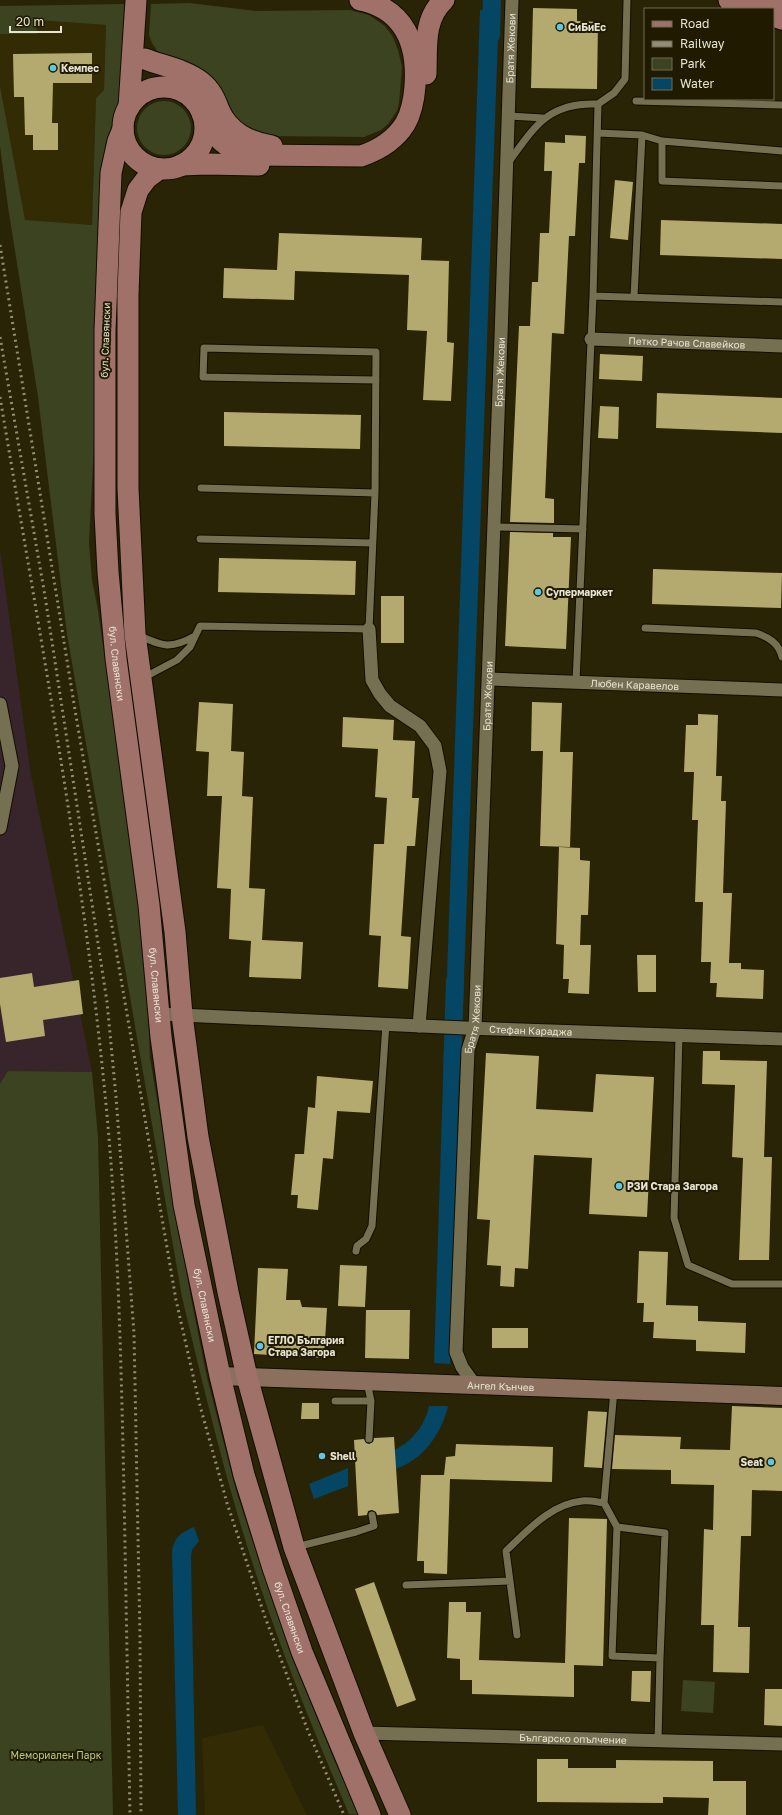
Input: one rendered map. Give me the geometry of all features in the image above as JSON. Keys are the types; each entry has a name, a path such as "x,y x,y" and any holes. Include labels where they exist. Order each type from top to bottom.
{"main road":[{"path":"136,0 135,33 128,107 123,129 126,144 136,158 149,166 159,169 167,169 182,165 206,164 354,168 373,165 392,156 407,144 419,125 425,99 428,26 436,7 444,0"},
{"path":"135,33 145,59 156,73 195,101 219,140 236,151 260,156 361,156 370,153 389,142 405,124 414,101 416,64 406,31 397,18 384,7 360,0"},
{"path":"729,0 782,2"},
{"path":"737,0 756,8"},
{"path":"145,59 188,74 201,82 212,93 220,111 231,129 244,138 264,144 340,156"},
{"path":"128,107 138,96 150,89 164,87 178,89"},
{"path":"182,165 195,154 201,144 205,126 202,113"},
{"name":"бул. Славянски","path":"123,129 114,157 110,182 104,382 105,521 111,617 149,905 159,1014 184,1205 220,1376 244,1475 273,1568 302,1652 370,1815"},
{"path":"159,169 147,178 138,190 133,204 131,219 128,295 128,488 136,634 175,932 182,1015 198,1137 228,1292 247,1377 294,1547 364,1733 400,1815"}],"street":[{"name":"Братя Жекови","path":"475,1385 462,1367 456,1352 468,1050 489,679 508,164 512,0"},
{"name":"Петко Рачов Славейков","path":"591,339 782,346"},
{"path":"370,630 372,680 390,706 420,726 435,746 440,771 419,1026"},
{"name":"Любен Каравелов","path":"489,679 782,690"},
{"path":"0,704 12,766 0,828"},
{"name":"Стефан Караджа","path":"159,1014 442,1027 782,1039"},
{"name":"Ангел Кънчев","path":"220,1376 782,1396"},
{"name":"Българско опълчение","path":"364,1733 782,1744"}],"lane":[{"path":"508,164 533,129 543,118 566,107 583,103 598,104 614,93 624,79 628,0"},
{"path":"636,101 782,104"},
{"path":"576,682 593,296 598,104"},
{"path":"509,116 543,118"},
{"path":"598,132 642,135 662,140 782,151"},
{"path":"634,298 642,135"},
{"path":"662,140 662,181 782,186"},
{"path":"593,296 782,302"},
{"path":"141,679 177,660 190,647 200,626 370,630 375,493 376,380 376,352 204,348 203,377 376,380"},
{"path":"200,488 375,493"},
{"path":"494,527 583,529"},
{"path":"200,540 372,543"},
{"path":"645,628 756,632 770,638 781,652 782,657"},
{"path":"136,634 160,645 181,644 195,636"},
{"path":"356,1251 357,1246 366,1239 372,1226 386,1024"},
{"path":"679,1036 674,1218 688,1265 732,1284 782,1284"},
{"path":"367,1381 371,1401 369,1439"},
{"path":"614,1390 604,1503 617,1527 612,1656 660,1658"},
{"path":"336,1400 371,1401"},
{"path":"517,1635 506,1551 545,1516 565,1504 584,1500 604,1503"},
{"path":"294,1547 356,1532 374,1526 372,1515"},
{"path":"617,1527 665,1533 658,1741"},
{"path":"406,1585 510,1581"}],"shaded area":[{"path":"36,20 106,25 104,90 96,98 92,225 25,221 0,86 0,34 37,34"},
{"path":"0,550 30,770 92,1072 9,1071 0,1084"},
{"path":"263,1725 307,1815 205,1815 202,1738"}],"green space":[{"path":"189,3 257,11 350,10 369,15 385,26 393,37 398,50 402,67 397,111 388,124 381,130 364,137 268,136 248,129 239,122 219,88 163,57 152,43 149,35 151,4"},
{"path":"124,4 124,62 122,98 115,113 112,130 95,349 94,444 89,543 92,580 98,610 149,968 148,1010 150,1058 190,1293 207,1378 237,1494 292,1657 335,1762 360,1815 349,1814 302,1701 270,1615 248,1550 227,1478 182,1297 67,634 38,397 7,200 0,146 0,86 25,220 92,225 96,98 104,90 106,25 36,20 37,34 0,34 0,6"},
{"path":"164,101 174,103 183,109 189,118 191,128 189,138 183,147 174,153 164,155 154,153 145,147 139,138 137,128 139,118 145,109 154,103"},
{"name":"Мемориален Парк","path":"8,1071 92,1072 98,1137 113,1815 0,1815 0,1084"},
{"path":"683,1680 715,1682 713,1713 681,1711"}],"water":[{"path":"480,10 499,10 463,1005 446,1005"},
{"path":"444,1050 460,1050 450,1364 434,1363"},
{"path":"429,1406 448,1406 439,1430 423,1452 406,1465 392,1470 392,1451 399,1448 411,1439 421,1427"},
{"path":"348,1468 348,1486 314,1499 309,1484"},
{"path":"194,1527 199,1541 192,1550 191,1556 196,1815 178,1815 172,1550 177,1538"}],"building":[{"path":"533,8 577,9 577,21 598,22 597,89 531,88"},
{"path":"92,53 92,83 53,83 52,123 58,123 58,150 33,150 33,135 25,135 24,97 14,97 13,54"},
{"path":"565,135 586,136 585,163 579,163 575,236 569,236 564,334 552,333 545,498 554,499 554,523 510,522 519,326 530,326 532,282 538,282 540,233 549,233 552,171 544,171 545,142 565,143"},
{"path":"615,180 633,182 628,240 610,238"},
{"path":"661,220 782,224 782,259 660,255"},
{"path":"279,233 422,238 421,260 449,261 447,342 454,343 451,401 423,400 427,331 407,330 409,275 295,271 294,300 223,298 224,268 277,270"},
{"path":"600,354 643,356 642,381 599,379"},
{"path":"657,393 782,398 782,433 656,428"},
{"path":"600,406 619,407 618,439 598,438"},
{"path":"224,412 361,415 360,449 224,446"},
{"name":"Супермаркет","path":"510,532 553,533 553,537 571,537 566,649 505,646"},
{"path":"219,558 356,561 355,595 218,592"},
{"path":"653,569 782,573 781,608 652,604"},
{"path":"381,596 404,596 404,643 381,643"},
{"path":"199,702 233,704 231,751 244,752 242,796 253,797 249,888 265,889 262,940 303,942 301,979 249,977 251,941 229,939 231,889 217,888 222,796 207,796 209,752 196,751"},
{"path":"532,702 562,703 560,752 573,752 570,847 540,846 543,751 531,751"},
{"path":"698,714 718,715 716,776 722,776 721,801 726,801 723,893 732,893 729,963 741,963 741,969 764,970 763,999 716,997 717,983 710,983 711,962 701,962 703,902 695,902 698,820 692,820 694,772 684,772 686,725 698,725"},
{"path":"343,717 394,720 393,740 415,741 412,798 419,798 415,846 407,846 401,936 411,937 408,989 378,987 381,936 369,935 374,844 384,844 387,798 375,797 378,749 342,747"},
{"path":"559,847 580,848 580,860 590,861 588,915 581,915 580,945 591,945 589,994 568,993 569,979 563,979 564,945 556,944"},
{"path":"637,955 656,955 656,992 638,992"},
{"path":"32,973 34,987 79,980 83,1014 43,1020 45,1036 6,1042 0,1004 0,978"},
{"path":"703,1051 720,1051 720,1060 767,1061 764,1157 772,1157 769,1260 739,1260 743,1158 732,1157 735,1085 702,1084"},
{"name":"РЗИ Стара Загора","path":"486,1053 539,1056 536,1109 593,1112 596,1074 654,1077 647,1217 589,1214 592,1158 534,1155 528,1269 515,1268 514,1287 500,1286 501,1266 487,1265 490,1220 477,1219"},
{"path":"317,1076 373,1081 370,1113 337,1111 333,1159 323,1158 318,1210 297,1208 298,1195 291,1195 295,1154 304,1154 308,1107 315,1108"},
{"path":"639,1251 668,1252 666,1305 698,1306 698,1321 746,1323 745,1353 696,1351 696,1340 653,1338 654,1322 643,1322 644,1303 637,1303"},
{"path":"340,1265 367,1266 365,1307 338,1306"},
{"path":"258,1268 288,1269 286,1300 300,1300 302,1307 327,1308 324,1358 254,1354"},
{"path":"366,1310 410,1310 409,1359 365,1358"},
{"path":"492,1328 528,1328 528,1348 492,1348"},
{"path":"302,1403 319,1403 319,1419 301,1419"},
{"path":"732,1406 782,1408 782,1491 752,1490 751,1536 741,1536 738,1627 750,1627 749,1673 713,1672 714,1625 701,1625 704,1529 713,1530 714,1485 671,1484 671,1470 612,1469 615,1435 681,1437 680,1449 730,1450"},
{"path":"588,1411 607,1412 602,1468 584,1467"},
{"path":"394,1437 399,1513 377,1515 376,1512 372,1510 368,1511 367,1515 358,1516 354,1440 364,1439 366,1443 369,1444 373,1442 374,1438"},
{"path":"456,1444 553,1447 552,1482 450,1479 447,1574 424,1573 424,1561 417,1561 421,1475 444,1475 446,1457 455,1456"},
{"path":"569,1518 607,1519 603,1666 574,1665 574,1697 472,1694 472,1680 460,1680 460,1659 447,1658 449,1602 466,1602 466,1612 481,1612 479,1660 565,1663"},
{"path":"374,1582 416,1700 397,1707 355,1589"},
{"path":"632,1671 651,1671 650,1702 631,1701"},
{"path":"765,1689 782,1689 782,1726 764,1725"},
{"path":"537,1759 568,1759 568,1768 616,1768 616,1760 713,1761 713,1781 746,1781 746,1815 708,1815 709,1798 663,1797 663,1803 537,1802"}],"waterway":[{"path":"491,35 492,0"},
{"path":"452,1074 455,980"}],"railway":[{"path":"0,245 75,710 176,1300 199,1402 227,1503 265,1617 308,1731 344,1815"},
{"path":"0,337 45,596 107,1002 116,1097 134,1333 140,1638 141,1815"},
{"path":"0,397 44,654 71,826 94,998 109,1135 116,1237 120,1339 130,1815"}],"place":[{"name":"СиБиЕс","path":"560,27"},
{"name":"Кемпес","path":"53,68"},
{"name":"Супермаркет","path":"538,592"},
{"name":"РЗИ Стара Загора","path":"619,1186"},
{"name":"ЕГЛО България Стара Загора","path":"260,1346"},
{"name":"Shell","path":"322,1456"},
{"name":"Seat","path":"771,1462"}]}
